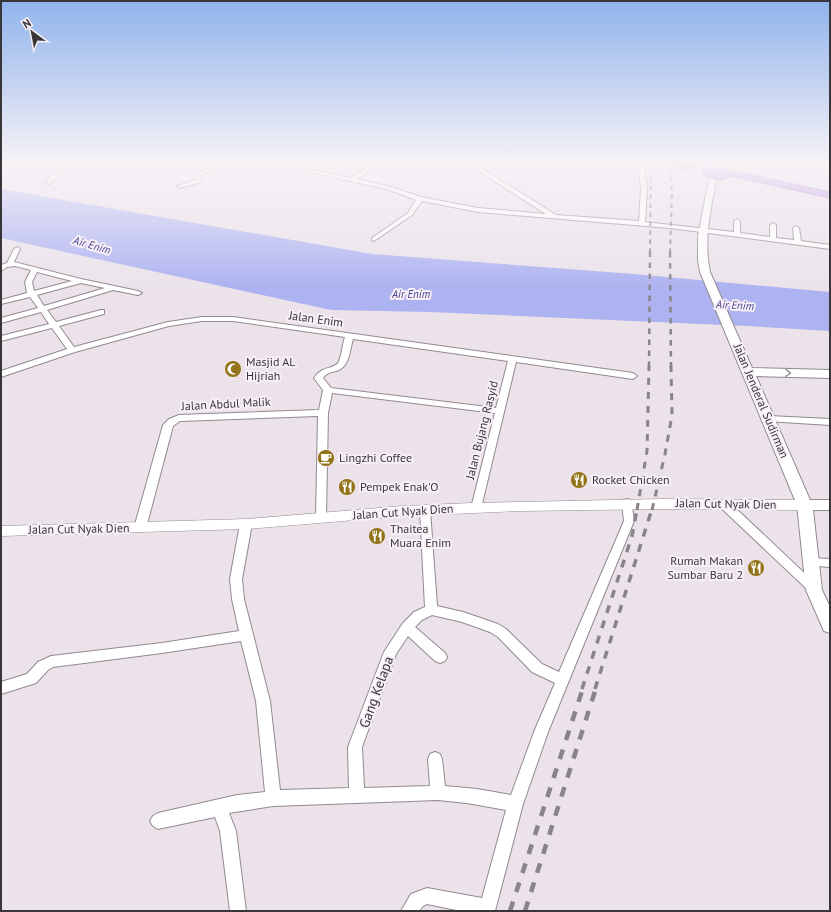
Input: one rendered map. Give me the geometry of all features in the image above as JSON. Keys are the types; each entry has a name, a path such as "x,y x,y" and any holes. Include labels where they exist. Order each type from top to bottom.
{"main road":[{"name":"Jalan Jenderal Sudirman","path":"711,204 704,230 702,260 705,272 769,419 804,505 814,590 830,626"},
{"path":"749,372 830,374"},
{"path":"804,505 830,505"}],"street":[{"path":"374,239 410,214 417,204"},
{"path":"444,204 478,210 704,230 830,247"},
{"path":"534,204 556,217"},
{"path":"642,224 643,204"},
{"path":"736,235 738,221"},
{"path":"773,225 773,239"},
{"path":"796,228 798,243"},
{"path":"10,264 17,249"},
{"path":"1,269 5,265 10,264 138,293"},
{"path":"35,270 28,280 28,285 72,350"},
{"path":"1,302 81,281"},
{"path":"1,321 44,310 111,288"},
{"path":"1,339 101,312"},
{"name":"Jalan Enim","path":"1,374 72,350 168,324 202,319 233,319 633,376"},
{"path":"350,336 346,344 342,363 338,367 327,369 318,378 328,390 500,412"},
{"name":"Jalan Bujang Rasyid","path":"476,508 513,358"},
{"path":"321,518 323,413 328,390"},
{"name":"Jalan Abdul Malik","path":"140,528 168,425 172,421 180,418 323,413"},
{"path":"769,419 830,422"},
{"path":"409,911 417,900 428,896 488,909 515,804 562,680 629,521 627,503"},
{"name":"Jalan Cut Nyak Dien","path":"1,531 246,524 425,510 627,503 804,505"},
{"path":"724,504 814,590"},
{"path":"425,510 431,610 463,617 494,628 502,633 537,668 562,680"},
{"path":"246,524 236,579 238,599 263,701 273,798"},
{"path":"810,562 830,563"},
{"name":"Gang Kelapa","path":"357,796 355,747 390,652 407,627 418,616 431,610"},
{"path":"407,627 440,658"},
{"path":"1,688 31,679 43,666 51,662 162,648 246,635"},
{"path":"435,759 438,792"},
{"path":"158,821 237,803 273,798 438,792 476,796 515,804"},
{"path":"219,808 228,831 238,911"}],"water":[{"name":"Air Enim","path":"1,204 84,204 372,254 634,274 830,292 830,331 430,312 331,310 1,238"}],"railway":[{"path":"650,253 651,204"},
{"path":"670,253 672,204"},
{"path":"649,367 650,252"},
{"path":"670,253 671,367"},
{"path":"637,510 647,451 649,366"},
{"path":"652,510 672,415 671,366"},
{"path":"582,689 632,536 637,509"},
{"path":"595,689 652,509"},
{"path":"510,911 583,688"},
{"path":"525,911 596,688"}],"place":[{"name":"Masjid AL Hijriah","path":"233,369"},
{"name":"Lingzhi Coffee","path":"326,458"},
{"name":"Rocket Chicken","path":"579,480"},
{"name":"Pempek Enak'O","path":"347,487"},
{"name":"Thaitea Muara Enim","path":"377,536"},
{"name":"Rumah Makan Sumbar Baru 2","path":"756,568"}]}
